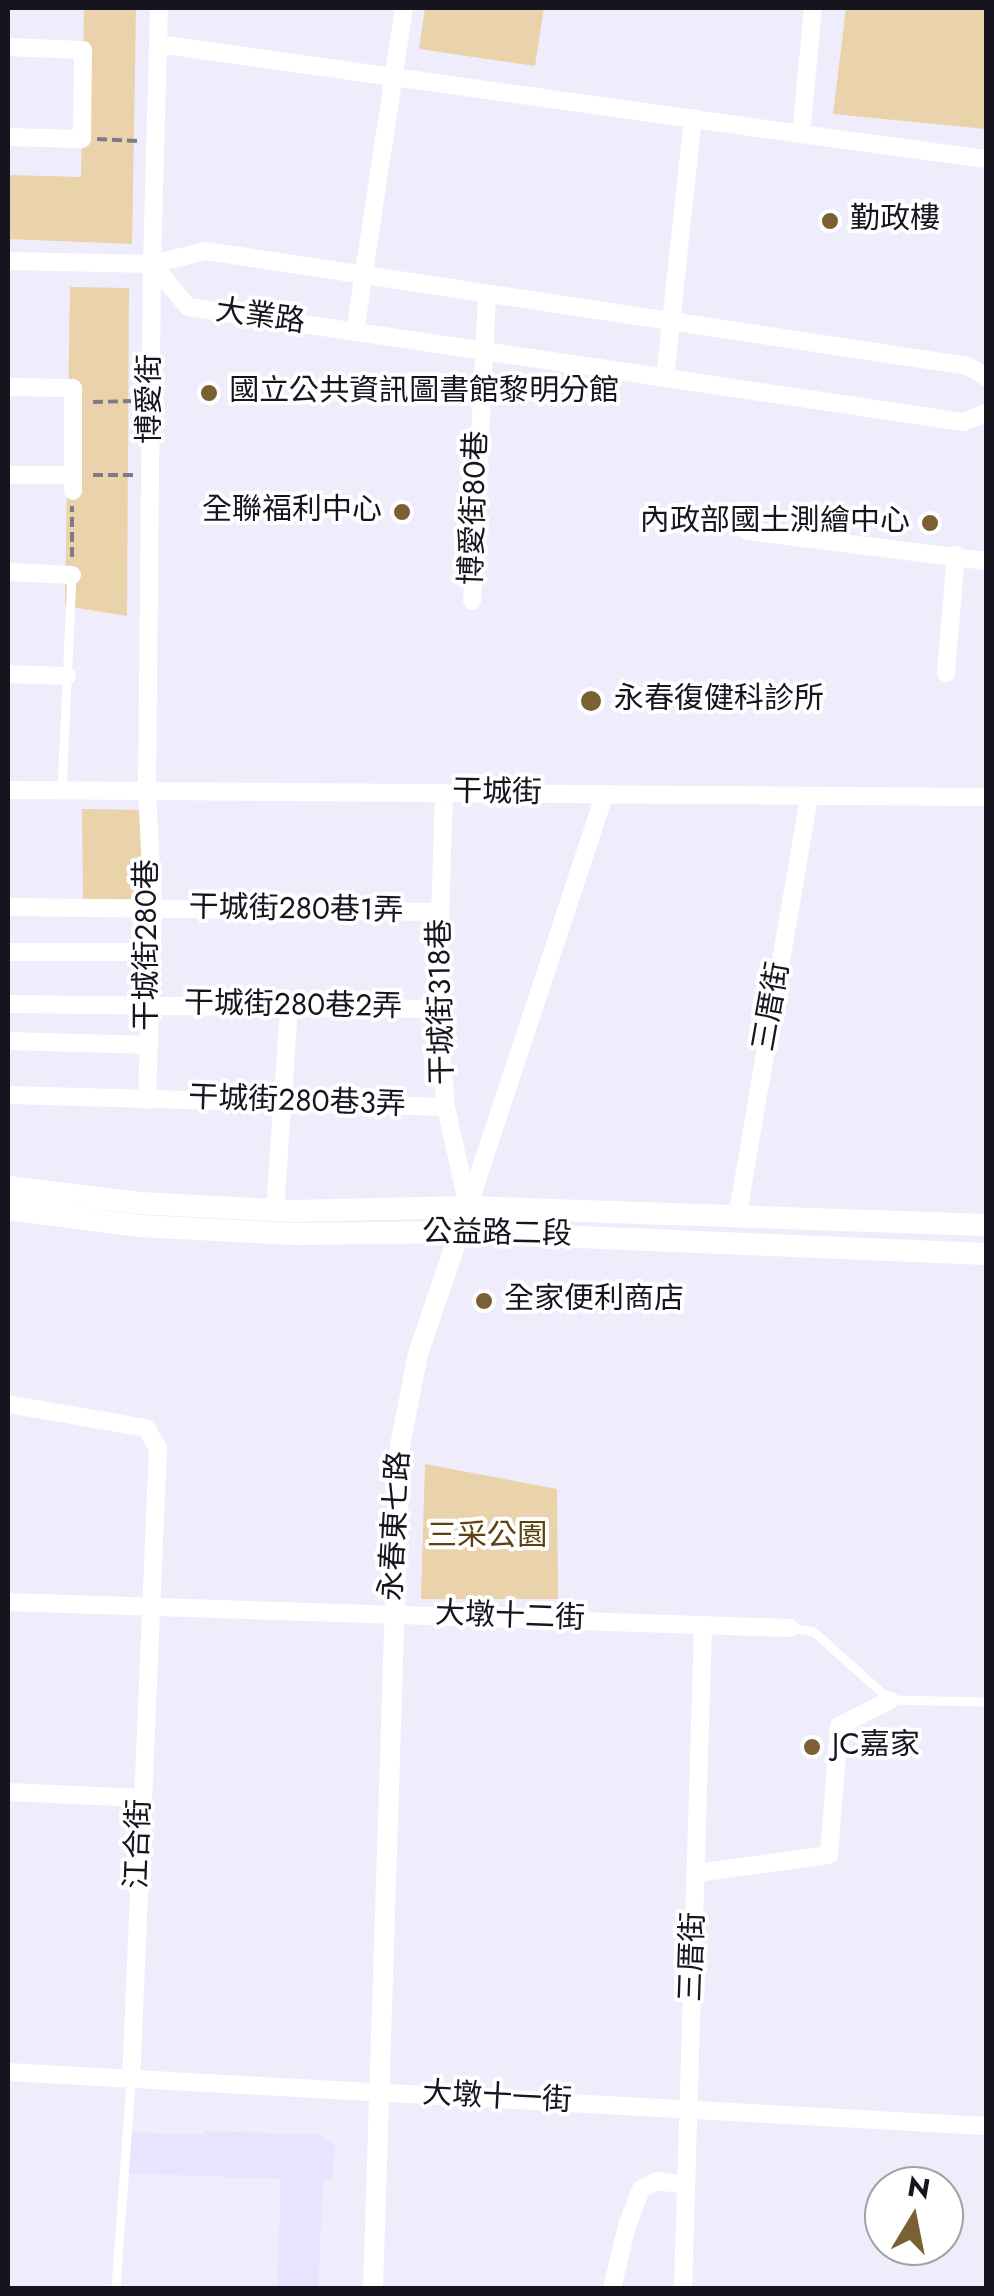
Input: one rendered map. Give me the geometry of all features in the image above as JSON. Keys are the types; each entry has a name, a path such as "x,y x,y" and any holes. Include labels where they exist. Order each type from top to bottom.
{"main road":[{"name":"公益路二段","path":"8,1186 140,1202 275,1210 468,1208 986,1225"},
{"name":"公益路二段","path":"8,1210 179,1228 294,1234 460,1232 986,1254"}],"street":[{"name":"博愛街","path":"147,790 152,264 159,8"},
{"path":"355,332 404,8"},
{"path":"801,134 813,8"},
{"path":"158,44 986,159"},
{"path":"8,47 84,50 82,139 8,137"},
{"path":"665,378 693,118"},
{"name":"大業路","path":"986,377 968,366 206,251 152,264 188,308 964,422 986,413"},
{"path":"8,261 152,264"},
{"name":"博愛街80巷","path":"472,601 486,294"},
{"path":"8,387 73,388 73,483 8,474"},
{"path":"747,530 986,561"},
{"path":"946,673 956,555"},
{"path":"8,572 72,575"},
{"path":"8,674 68,676"},
{"name":"干城街","path":"8,790 986,797"},
{"name":"干城街280巷","path":"147,790 153,909 147,1100"},
{"name":"干城街318巷","path":"444,794 437,1010 446,1108 468,1208"},
{"name":"永春東七路","path":"372,2288 400,1445 418,1354 604,796"},
{"name":"三厝街","path":"737,1218 810,796"},
{"name":"干城街280巷1弄","path":"8,907 440,912"},
{"path":"8,952 152,952"},
{"name":"干城街280巷2弄","path":"8,1004 437,1010"},
{"path":"275,1210 289,1007"},
{"path":"8,1041 149,1045"},
{"name":"干城街280巷3弄","path":"8,1095 446,1108"},
{"name":"江合街","path":"8,1404 146,1428 158,1448 131,2080"},
{"name":"大墩十二街","path":"8,1602 790,1628"},
{"name":"三厝街","path":"683,2288 703,1625"},
{"path":"696,1873 828,1854 838,1726 890,1700"},
{"path":"8,1792 142,1798"},
{"name":"大墩十一街","path":"8,2072 986,2126"},
{"path":"612,2288 627,2226 642,2189 657,2182 686,2185"}],"lane":[{"path":"62,790 72,575"},
{"name":"大墩十二街","path":"790,1628 814,1632 890,1700"},
{"path":"890,1700 986,1702"},
{"path":"116,2288 131,2080"}],"path":[{"path":"82,139 157,142"},
{"path":"73,402 153,401"},
{"path":"72,575 73,483 152,475"}],"shaded area":[{"path":"204,2131 320,2135 335,2146 332,2180 323,2181 318,2288 277,2288 281,2179 126,2173 126,2132 204,2135"}],"green space":[{"path":"84,8 136,8 132,244 8,239 8,175 81,177"},
{"path":"425,8 544,8 535,66 419,49"},
{"path":"846,8 986,8 986,129 833,114"},
{"path":"70,287 129,288 127,616 65,606"},
{"path":"82,809 143,810 147,899 83,900"},
{"name":"三采公園","path":"425,1464 557,1489 558,1599 421,1599"}],"place":[{"name":"勤政樓","path":"830,221"},
{"name":"國立公共資訊圖書館黎明分館","path":"209,393"},
{"name":"全聯福利中心","path":"402,512"},
{"name":"內政部國土測繪中心","path":"930,523"},
{"name":"永春復健科診所","path":"591,701"},
{"name":"全家便利商店","path":"484,1301"},
{"name":"JC嘉家","path":"812,1747"}]}
